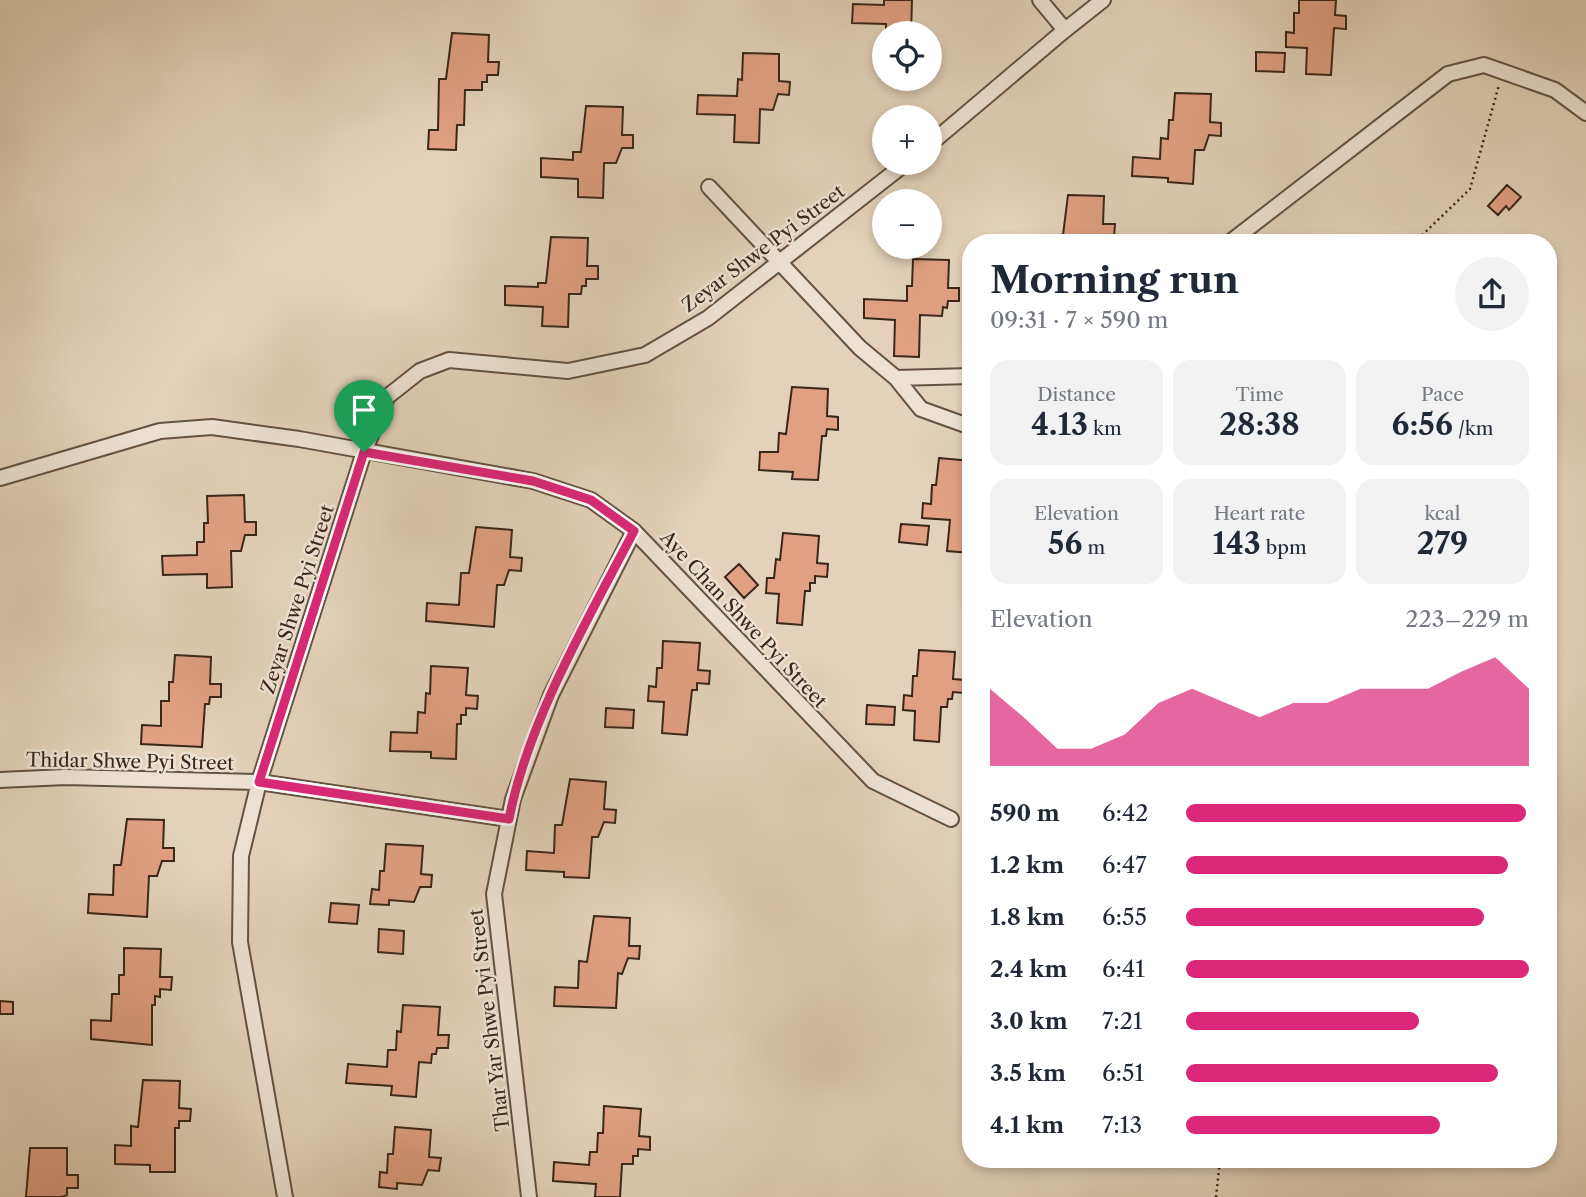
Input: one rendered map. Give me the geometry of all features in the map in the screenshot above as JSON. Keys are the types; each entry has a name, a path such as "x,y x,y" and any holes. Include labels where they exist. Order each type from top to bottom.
{"street":[{"path":"1040,0 1065,30"},
{"path":"942,134 1103,0"},
{"path":"1241,234 1448,74 1484,65 1555,90 1586,113"},
{"name":"Zeyar Shwe Pyi Street","path":"285,1197 240,942 241,856 259,782 364,452 387,397 420,371 449,360 568,372 645,355 708,318 890,175"},
{"path":"709,187 860,348 896,377 920,409 962,424"},
{"path":"896,377 962,376"},
{"name":"Aye Chan Shwe Pyi Street","path":"0,478 96,448 173,430 212,427 299,439 533,481 591,500 634,531 873,781 951,820"},
{"name":"Thar Yar Shwe Pyi Street","path":"530,1197 494,894 513,799 551,695 634,531"},
{"name":"Thidar Shwe Pyi Street","path":"0,780 65,777 259,782 509,819"}],"path":[{"path":"1423,234 1469,189 1503,72"},
{"path":"1216,1197 1219,1168"}],"building":[{"path":"884,0 912,0 911,21 852,23 853,4 884,5"},
{"path":"1299,0 1336,0 1335,15 1346,16 1346,29 1334,28 1331,75 1306,74 1307,48 1286,47 1286,32 1294,33 1294,13 1299,13"},
{"path":"452,33 489,35 488,62 499,62 498,75 487,75 487,82 482,82 482,90 465,90 464,125 457,125 456,150 428,149 429,130 438,130 439,79 446,79"},
{"path":"1256,52 1285,53 1284,72 1256,71"},
{"path":"743,53 779,54 779,81 790,82 789,95 778,94 773,110 760,109 759,143 734,142 735,115 697,114 698,95 737,96 738,79 742,80"},
{"path":"1175,93 1211,94 1210,122 1221,123 1221,136 1209,135 1204,150 1195,150 1193,184 1168,182 1168,178 1132,176 1133,157 1160,159 1161,138 1168,139 1169,120 1173,120"},
{"path":"586,106 623,107 622,135 633,135 633,148 622,148 616,163 604,163 603,198 578,197 578,179 541,177 541,158 573,160 573,152 581,152"},
{"path":"1507,185 1521,197 1509,210 1506,206 1498,215 1488,206"},
{"path":"1068,195 1104,196 1103,224 1115,224 1114,234 1063,234"},
{"path":"551,237 588,238 587,266 598,266 598,279 586,279 586,286 582,286 581,294 569,294 568,327 542,326 543,307 505,305 505,286 538,287 538,283 546,283"},
{"path":"913,259 949,260 948,288 959,288 959,301 948,301 947,308 943,307 942,316 920,315 919,357 894,356 895,320 864,318 864,299 907,301 907,286 912,286"},
{"path":"792,387 828,389 827,416 838,417 838,430 827,429 826,436 822,436 818,480 792,479 793,472 759,470 760,452 778,452 779,433 786,434"},
{"path":"939,458 962,460 962,552 947,551 950,520 922,518 923,503 931,504 932,485 936,485"},
{"path":"244,495 245,522 256,522 256,535 245,535 241,551 231,551 232,587 207,588 207,574 163,575 162,556 197,555 197,542 204,542 204,523 208,523 207,496"},
{"path":"901,524 929,526 927,545 899,542"},
{"path":"476,527 512,530 510,557 522,558 521,571 509,570 504,585 497,585 494,627 426,621 427,603 459,605 461,573 469,573"},
{"path":"783,533 819,536 817,563 828,564 827,577 815,576 815,583 810,583 810,591 805,591 802,625 777,623 779,594 766,593 767,578 774,578 776,559 780,560"},
{"path":"739,564 758,585 744,598 725,577"},
{"path":"663,641 700,643 698,670 710,671 709,684 697,683 697,690 692,690 687,735 662,733 664,702 648,701 649,686 656,687 657,668 662,668"},
{"path":"919,650 955,652 953,679 962,680 962,693 953,692 947,707 941,707 939,742 914,740 915,711 903,710 904,695 912,696 913,676 917,676"},
{"path":"175,655 211,657 210,684 221,684 221,697 210,697 209,704 205,704 202,747 141,744 142,725 161,726 161,701 169,701 169,682 173,682"},
{"path":"431,666 468,668 466,695 478,696 477,709 466,708 466,715 461,715 461,724 457,724 456,759 431,758 431,752 390,751 391,732 417,733 418,712 425,713 426,693 430,694"},
{"path":"867,705 895,707 894,725 866,724"},
{"path":"606,708 634,710 633,728 605,727"},
{"path":"570,779 606,782 604,809 616,810 615,823 604,822 598,837 592,837 589,878 564,877 564,872 526,870 527,851 554,853 555,825 562,825"},
{"path":"127,819 164,820 163,848 174,848 174,861 162,861 157,876 149,876 147,917 88,913 89,894 113,895 114,865 121,865"},
{"path":"386,844 423,846 421,874 432,875 431,887 420,887 414,902 389,900 389,905 370,904 372,889 379,890"},
{"path":"331,903 359,905 357,924 329,922"},
{"path":"594,916 630,918 629,946 640,946 639,959 628,958 622,974 618,973 616,1008 554,1006 555,987 578,988 579,961 587,962"},
{"path":"379,929 404,931 403,954 378,952"},
{"path":"124,948 161,949 160,977 172,977 171,990 160,989 160,997 155,996 155,1005 152,1005 152,1045 91,1039 91,1020 111,1021 112,994 119,994 119,975 124,975"},
{"path":"0,1001 13,1002 13,1014 0,1014"},
{"path":"403,1005 440,1007 438,1035 449,1035 448,1048 437,1048 436,1054 432,1054 431,1063 419,1062 416,1097 391,1095 392,1086 346,1083 348,1064 387,1067 388,1050 396,1050 397,1031 401,1032"},
{"path":"143,1080 180,1081 179,1108 191,1109 190,1121 179,1121 179,1128 175,1128 175,1172 150,1172 150,1165 115,1164 115,1145 131,1146 131,1126 138,1127"},
{"path":"604,1106 641,1109 639,1136 650,1137 650,1150 638,1149 638,1156 633,1156 633,1164 622,1164 620,1197 595,1197 596,1184 553,1181 554,1162 589,1165 590,1152 597,1152 598,1133 603,1133"},
{"path":"395,1127 431,1130 429,1157 441,1158 439,1171 428,1170 422,1185 397,1183 397,1189 379,1187 380,1172 387,1173 388,1154 393,1154"},
{"path":"30,1148 67,1148 67,1175 78,1175 78,1188 67,1188 67,1195 62,1197 26,1197"}],"route":[{"path":"364,452 533,481 591,500 634,531 551,695 513,799 509,819 259,782 364,452"}]}
